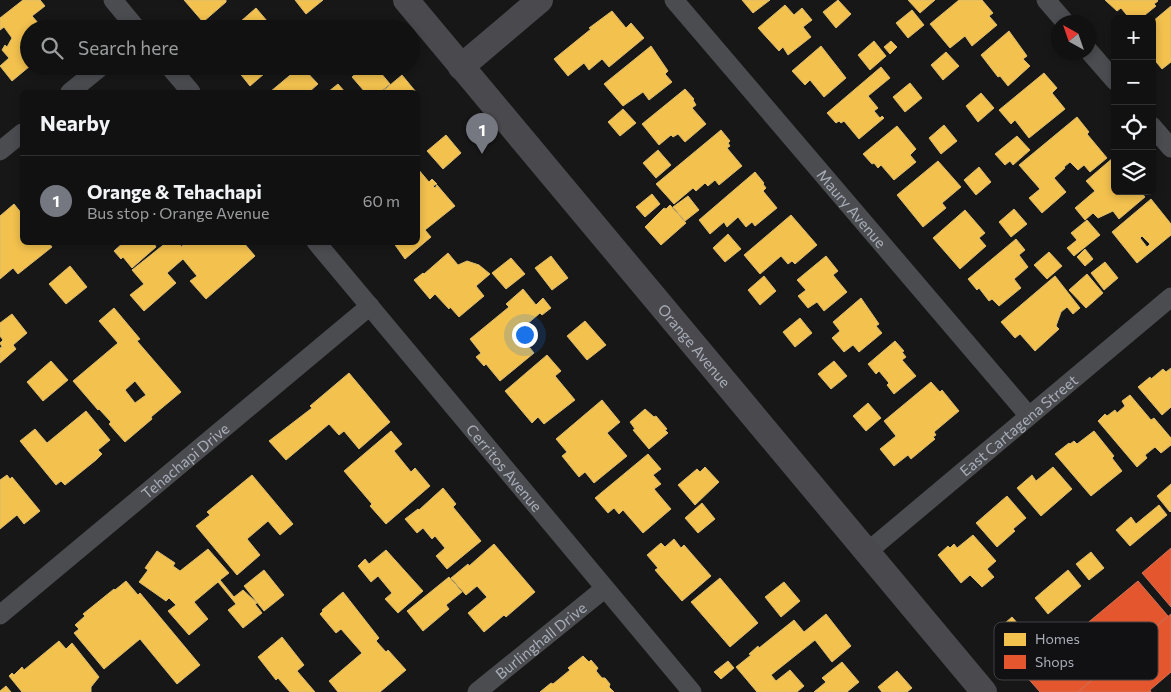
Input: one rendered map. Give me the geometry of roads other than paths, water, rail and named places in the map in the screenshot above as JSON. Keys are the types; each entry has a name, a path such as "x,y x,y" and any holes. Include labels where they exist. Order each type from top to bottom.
{"street":[{"path":"113,0 130,20"},
{"name":"Orange Avenue","path":"406,0 984,692"},
{"path":"461,67 540,0"},
{"name":"Maury Avenue","path":"674,0 1029,416"},
{"path":"1046,0 1059,15"},
{"path":"1096,59 1111,76"},
{"path":"72,90 91,75"},
{"path":"177,75 189,90"},
{"path":"1156,131 1171,148"},
{"path":"0,151 20,134"},
{"name":"Cerritos Avenue","path":"319,245 692,692"},
{"name":"East Cartagena Street","path":"866,552 1171,297"},
{"name":"Tehachapi Drive","path":"0,615 370,306"},
{"name":"Burlinghall Drive","path":"478,692 604,589"}],"place":[{"name":"Orange & Tehachapi","path":"482,154"}]}
